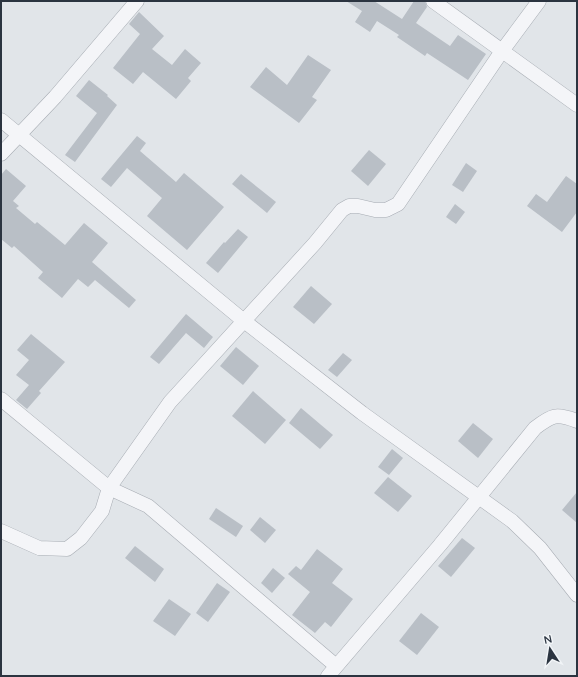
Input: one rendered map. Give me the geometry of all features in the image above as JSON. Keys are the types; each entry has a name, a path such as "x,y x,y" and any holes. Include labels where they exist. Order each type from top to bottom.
{"street":[{"path":"1,154 60,92 137,1"},
{"path":"433,1 577,106"},
{"path":"1,531 39,548 67,549 82,538 102,511 109,488 170,402 315,243 342,210 349,206 358,206 375,210 386,210 398,204 502,51 539,1"},
{"path":"1,120 244,321 362,413 512,521 540,548 577,594"},
{"path":"1,399 109,488 148,506 331,671 440,546 478,496 535,428 550,416 562,415 577,421"}],"building":[{"path":"346,1 374,1 402,19 414,1 425,1 427,7 416,23 450,46 458,35 486,54 468,80 427,53 425,56 397,37 399,35 377,21 370,32 355,22 362,11"},
{"path":"139,12 164,36 152,49 172,65 185,49 201,63 188,78 191,81 176,99 143,72 133,84 113,68 140,34 129,24"},
{"path":"308,55 331,70 312,97 317,100 299,123 250,87 266,67 287,85"},
{"path":"89,80 108,95 107,96 117,105 75,162 65,155 97,113 76,96"},
{"path":"137,136 146,143 140,151 176,182 184,173 224,207 187,250 147,216 162,198 127,168 111,187 101,179"},
{"path":"369,150 386,164 368,186 351,171"},
{"path":"466,163 477,171 463,192 452,185"},
{"path":"6,169 26,186 13,201 19,206 16,208 35,224 37,222 65,245 84,223 108,243 92,262 136,300 129,308 95,280 88,287 78,279 62,298 38,278 43,272 14,246 12,248 1,239 1,175"},
{"path":"241,174 276,202 267,213 232,184"},
{"path":"566,176 577,184 577,212 562,232 527,206 536,194 547,202"},
{"path":"455,204 465,212 456,224 446,217"},
{"path":"238,229 248,237 218,273 206,263 224,242 225,243"},
{"path":"311,286 332,304 314,324 293,307"},
{"path":"186,314 213,337 204,348 186,333 159,364 150,357"},
{"path":"31,334 65,362 39,391 41,393 27,409 16,400 29,385 16,375 29,360 17,350"},
{"path":"236,347 259,366 243,385 220,366"},
{"path":"343,353 352,360 337,377 328,370"},
{"path":"253,391 286,420 265,444 232,416"},
{"path":"301,408 333,435 320,449 289,423"},
{"path":"473,423 493,439 478,458 458,441"},
{"path":"392,449 403,458 389,475 378,467"},
{"path":"388,477 412,496 398,512 374,493"},
{"path":"577,492 577,523 562,510"},
{"path":"216,508 243,526 236,537 209,519"},
{"path":"260,517 276,530 265,543 250,530"},
{"path":"462,538 475,548 451,577 438,566"},
{"path":"135,546 164,569 155,582 125,558"},
{"path":"317,549 343,569 332,583 353,599 331,627 325,622 315,633 292,615 310,592 288,574 296,566 301,570"},
{"path":"273,568 285,578 272,593 261,583"},
{"path":"217,583 230,592 208,622 196,613"},
{"path":"169,599 191,614 175,636 153,621"},
{"path":"421,613 439,627 417,655 399,641"}]}
